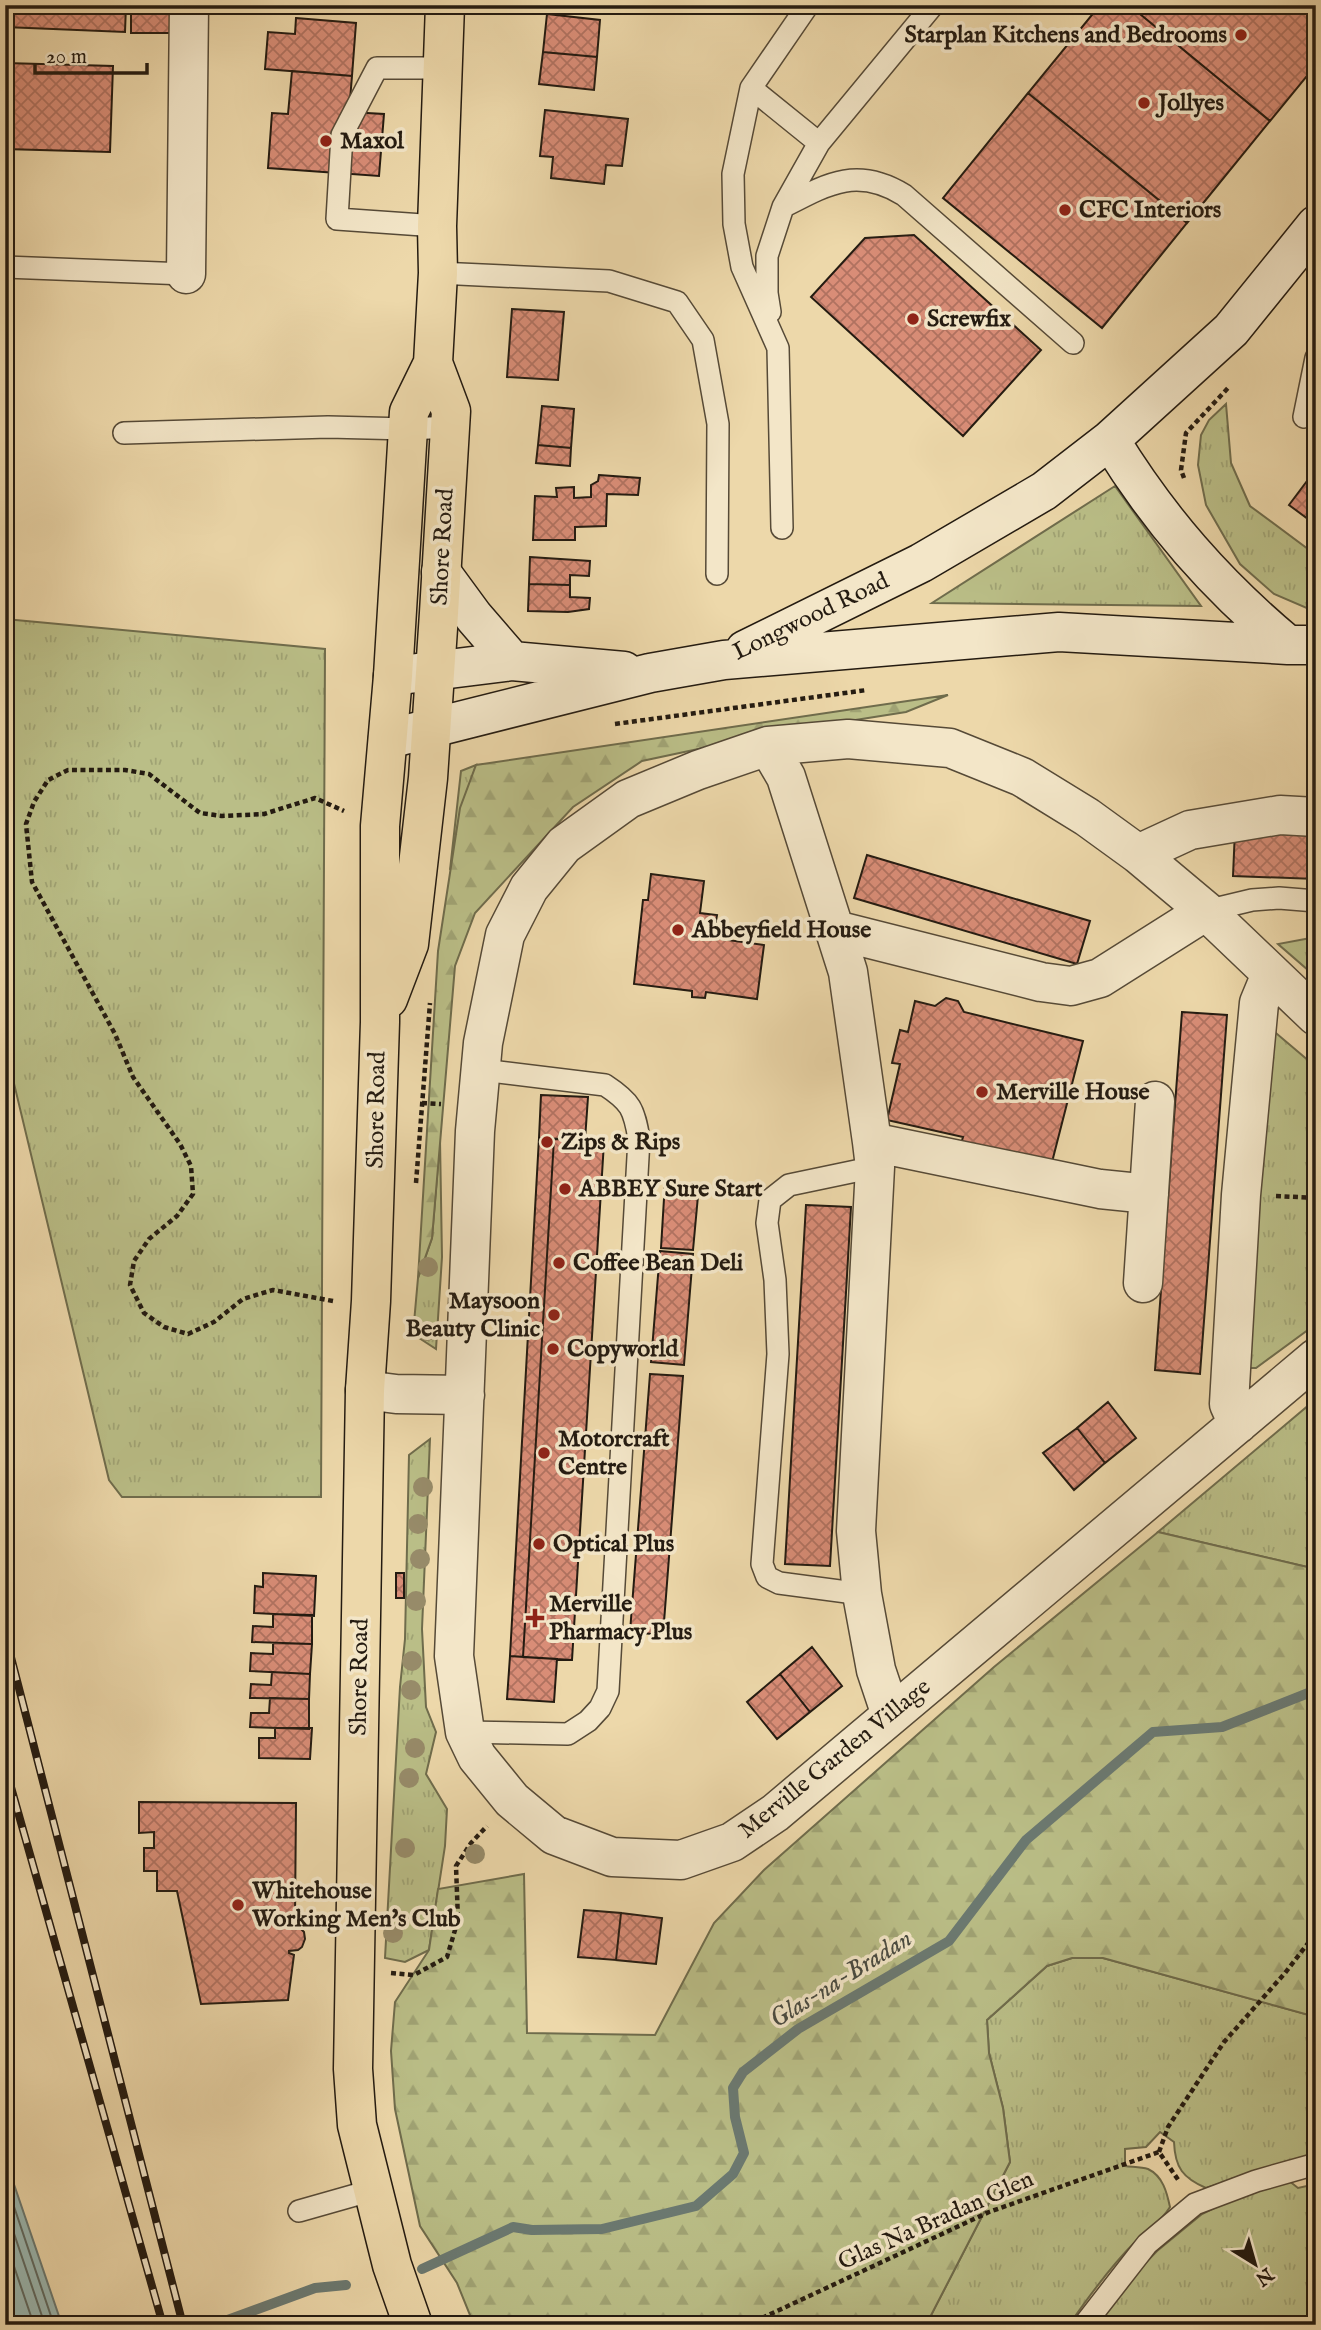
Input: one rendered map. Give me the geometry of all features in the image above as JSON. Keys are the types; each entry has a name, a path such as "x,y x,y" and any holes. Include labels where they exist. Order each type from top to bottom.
{"main road":[{"name":"Shore Road","path":"413,2325 394,2275 357,2125 352,2069 365,1390 380,1022 380,826 393,676 408,429 410,412 433,363 438,272 444,5"},
{"name":"Shore Road","path":"380,1022 409,944 431,729 451,427 451,411 433,363"}],"street":[{"path":"186,274 189,5"},
{"name":"Longwood Road","path":"724,660 921,564 1044,491 1110,440 1230,330 1316,225"},
{"path":"1110,440 1167,525 1214,578 1255,617 1302,645"},
{"path":"441,572 474,617 512,661"},
{"name":"Longwood Road","path":"724,660 1059,632 1302,645"},
{"path":"387,739 650,673 724,660"},
{"path":"393,676 512,661 650,673"},
{"name":"Merville Garden Village","path":"1315,1359 775,1812 732,1842 681,1860 612,1857 554,1835 512,1800 477,1757 465,1732 454,1656 483,1043 505,935 529,888 564,845 628,799 698,770 768,746 848,739 950,748 1022,777 1087,817 1138,854 1206,911 1316,1016"},
{"path":"768,746 786,777 848,971 873,1154 856,1531 862,1594 876,1671 891,1715"},
{"path":"1138,854 1190,830 1280,816 1316,817"},
{"path":"835,930 1041,982 1071,986 1100,978 1206,911"},
{"path":"1238,1424 1229,1404 1241,1195 1259,1003 1271,974"},
{"path":"1143,1283 1154,1101"},
{"path":"873,1154 1149,1194"},
{"path":"365,1390 396,1394 465,1395"}],"lane":[{"path":"778,348 743,267 734,224 733,174 751,88 808,5"},
{"path":"782,528 778,348 767,293 766,256 783,207 819,143 933,5"},
{"path":"437,226 337,219 342,135 377,68 443,68"},
{"path":"751,88 819,143"},
{"path":"783,207 826,185 861,179 887,184 904,195 1073,343"},
{"path":"5,267 186,274"},
{"path":"438,272 609,281 677,302 703,340 718,424 717,574"},
{"path":"1304,417 1316,358"},
{"path":"124,433 328,427 451,427"},
{"path":"1206,911 1252,900 1279,898 1316,901"},
{"path":"465,1732 568,1734 589,1721 600,1708 608,1690 639,1139 635,1114 621,1096 605,1085 480,1088"},
{"path":"862,1594 779,1583 767,1577 762,1564 778,1354 775,1280 767,1223 770,1200 789,1185 873,1154"},
{"path":"1084,2325 1147,2244 1195,2204 1256,2181 1316,2164"},
{"path":"299,2211 373,2190"}],"path":[{"path":"1185,481 1181,470 1186,433 1237,379"},
{"path":"607,725 870,689"},
{"path":"338,1301 273,1290 243,1298 214,1322 188,1334 164,1327 144,1313 130,1285 134,1261 149,1239 177,1216 193,1194 191,1166 180,1144 133,1077 115,1034 32,882 26,824 34,802 48,780 68,770 125,770 149,774 200,813 222,816 264,814 315,798 380,826"},
{"path":"415,1195 431,992"},
{"path":"376,1100 422,1102 480,1088"},
{"path":"378,1972 414,1975 447,1957 458,1920 456,1866 471,1843 512,1800"},
{"path":"1195,2204 1159,2152 1168,2127 1224,2042 1285,1973 1316,1933"},
{"name":"Glas Na Bradan Glen","path":"729,2325 760,2319 989,2212 1159,2152"}],"green space":[{"path":"1226,404 1231,463 1250,506 1316,555 1316,612 1274,594 1240,564 1206,505 1198,465 1201,435 1209,420"},
{"path":"1115,486 1201,606 932,603"},
{"path":"5,619 325,649 321,1497 122,1497 109,1480 5,1046"},
{"path":"948,695 906,712 773,733 642,761 573,807 475,913 455,966 432,1238 418,1278 438,951 460,808 476,765"},
{"path":"476,765 458,824 450,870 461,771"},
{"path":"1316,937 1316,977 1278,944"},
{"path":"1263,1022 1316,1067 1316,1324 1256,1368 1242,1368"},
{"path":"440,1140 442,1257 436,1349 413,1334 418,1278 432,1238"},
{"path":"1316,1399 1316,1569 1158,1532"},
{"path":"430,1439 422,1629 426,1707 436,1732 426,1774 447,1809 445,1846 429,1950 405,1962 385,1958 405,1639 409,1455"},
{"path":"1158,1532 1316,1569 1316,2017 1103,1958 1072,1958 1047,1966 987,2020 989,2053 1003,2108 1010,2162 926,2325 474,2325 457,2283 420,2226 395,2109 391,2051 395,2002 429,1950 438,1889 524,1874 527,2033 655,2035 714,1923 764,1870 994,1667"},
{"path":"1072,1958 1103,1958 1316,2017 1316,2153 1206,2188 1186,2176 1178,2165 1174,2142 1160,2132 1146,2147 1125,2149 1125,2166 1145,2168 1153,2172 1164,2185 1170,2207 1117,2261 1069,2325 926,2325 1010,2162 1003,2108 989,2053 987,2020 1047,1966"},
{"path":"1288,2180 1298,2188 1316,2184 1316,2325 1090,2325 1104,2306 1157,2251 1202,2214 1251,2190"}],"water":[{"path":"5,2158 62,2325 5,2325"}],"building":[{"path":"5,5 126,5 125,32 5,27"},
{"path":"131,5 173,5 173,33 131,33"},
{"path":"1100,5 1129,5 1270,121 1187,223 1028,93"},
{"name":"Starplan Kitchens and Bedrooms","path":"1129,5 1316,5 1316,65 1270,121"},
{"path":"547,14 600,20 597,57 543,52"},
{"path":"296,18 356,23 352,76 265,69 268,32 295,34"},
{"path":"543,52 597,57 594,90 539,84"},
{"path":"5,63 113,66 110,152 5,149"},
{"name":"Maxol","path":"292,71 352,76 349,112 384,114 379,176 268,168 272,113 288,114"},
{"name":"CFC Interiors","path":"1028,93 1187,223 1102,328 943,198"},
{"path":"545,110 628,119 622,166 606,165 604,184 551,178 553,157 540,156"},
{"path":"914,235 1041,350 963,436 811,297 865,238"},
{"path":"512,309 564,312 558,380 507,377"},
{"path":"542,406 574,409 571,448 538,445"},
{"path":"538,445 571,448 570,466 536,463"},
{"path":"1316,469 1316,525 1289,505"},
{"path":"599,475 640,478 638,495 607,494 606,526 575,527 575,540 533,540 535,496 557,497 556,488 574,487 574,498 591,497 591,485 598,481"},
{"path":"530,557 590,561 589,576 570,575 570,585 529,584"},
{"path":"529,584 570,585 570,597 590,598 589,609 568,612 528,611"},
{"path":"1235,830 1316,834 1316,879 1233,876"},
{"path":"867,855 1090,921 1077,964 854,898"},
{"name":"Abbeyfield House","path":"651,874 704,881 700,913 717,915 713,938 764,945 757,999 706,992 705,998 692,997 692,991 634,984 643,900 648,900"},
{"name":"Merville House","path":"946,998 958,1001 964,1012 1083,1041 1051,1166 961,1144 963,1137 887,1120 900,1064 892,1063 900,1030 908,1032 915,1001 935,1006"},
{"path":"1182,1012 1227,1015 1200,1374 1155,1370"},
{"path":"541,1095 588,1097 585,1140 539,1138"},
{"path":"539,1138 554,1139 523,1657 510,1656"},
{"path":"554,1139 604,1142 572,1660 523,1657"},
{"path":"665,1182 699,1185 693,1250 661,1248"},
{"path":"806,1205 851,1207 830,1566 785,1564"},
{"path":"660,1251 693,1254 684,1365 651,1362"},
{"path":"650,1374 683,1376 663,1635 630,1632"},
{"path":"1108,1402 1136,1438 1105,1463 1077,1428"},
{"path":"1077,1428 1105,1463 1074,1490 1043,1453"},
{"path":"263,1573 316,1576 314,1616 254,1613 255,1586 263,1587"},
{"path":"396,1573 404,1573 404,1598 396,1598"},
{"path":"273,1614 312,1615 312,1644 252,1642 253,1626 273,1627"},
{"path":"273,1643 312,1644 310,1674 250,1671 251,1653 273,1654"},
{"path":"812,1647 842,1686 810,1712 780,1674"},
{"path":"510,1656 557,1659 554,1702 507,1699"},
{"path":"272,1672 310,1674 309,1699 250,1698 251,1684 271,1685"},
{"path":"780,1674 810,1712 777,1739 747,1702"},
{"path":"270,1698 309,1699 309,1729 250,1727 251,1713 269,1713"},
{"path":"275,1728 312,1728 310,1759 259,1758 259,1738 275,1738"},
{"name":"Whitehouse Working Men's Club","path":"139,1802 296,1803 295,1919 304,1932 305,1939 298,1950 289,1951 294,1955 288,2000 201,2004 177,1891 157,1891 157,1871 144,1871 144,1848 154,1848 154,1832 139,1833"},
{"path":"584,1910 621,1913 616,1960 578,1957"},
{"path":"621,1913 662,1918 656,1964 616,1960"}],"waterway":[{"name":"Glas-na-Bradan","path":"422,2269 513,2227 532,2230 602,2229 696,2206 733,2174 744,2153 735,2117 733,2088 743,2072 798,2029 949,1941 1026,1840 1153,1732 1222,1727 1316,1690"},
{"name":"Glas-na-Bradan","path":"214,2325 315,2288 346,2285"}],"railway":[{"path":"5,1634 183,2325"},
{"path":"5,1766 163,2325"}],"place":[{"name":"Starplan Kitchens and Bedrooms","path":"1241,35"},
{"name":"Jollyes","path":"1144,103"},
{"name":"Maxol","path":"326,141"},
{"name":"CFC Interiors","path":"1065,210"},
{"name":"Screwfix","path":"913,319"},
{"name":"Abbeyfield House","path":"678,930"},
{"name":"Merville House","path":"982,1092"},
{"name":"Zips & Rips","path":"547,1142"},
{"name":"ABBEY Sure Start","path":"565,1189"},
{"name":"Coffee Bean Deli","path":"559,1263"},
{"name":"Maysoon Beauty Clinic","path":"554,1315"},
{"name":"Copyworld","path":"553,1349"},
{"name":"Motorcraft Centre","path":"544,1453"},
{"name":"Optical Plus","path":"539,1544"},
{"name":"Merville Pharmacy Plus","path":"535,1618"},
{"name":"Whitehouse Working Men's Club","path":"238,1905"}]}
